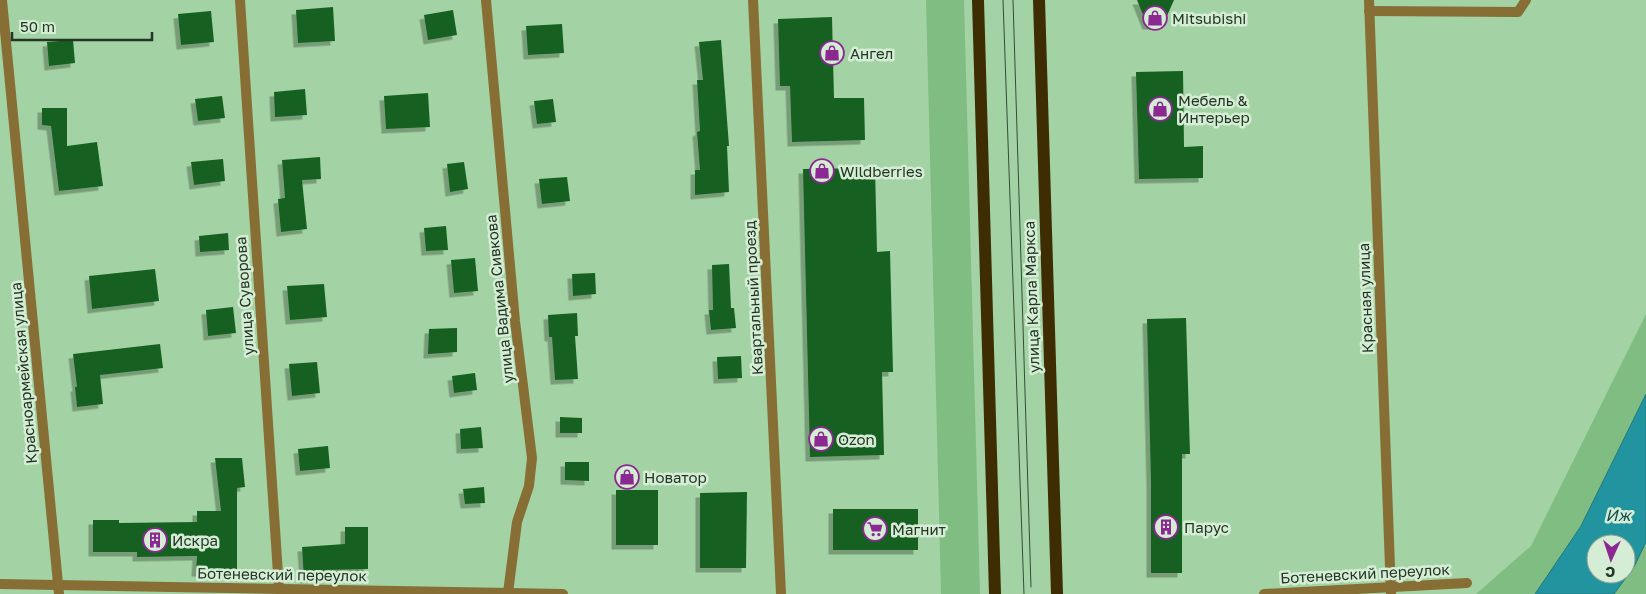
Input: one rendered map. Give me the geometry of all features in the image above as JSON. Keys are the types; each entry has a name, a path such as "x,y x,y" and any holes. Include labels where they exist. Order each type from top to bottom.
{"main road":[{"path":"978,0 995,594"},
{"name":"улица Карла Маркса","path":"1039,0 1057,594"}],"street":[{"name":"Красноармейская улица","path":"2,0 2,19 59,589"},
{"name":"улица Суворова","path":"240,0 279,589"},
{"name":"улица Вадима Сивкова","path":"486,0 515,321 532,458 529,486 517,522 508,593"},
{"name":"Квартальный проезд","path":"754,0 782,594"},
{"name":"Красная улица","path":"1369,0 1391,590"},
{"path":"1369,11 1518,12 1526,0"},
{"name":"Ботеневский переулок","path":"1264,594 1391,590 1467,582"},
{"name":"Ботеневский переулок","path":"0,584 59,589 279,589 563,594"}],"green space":[{"path":"926,0 964,0 980,594 941,594"},
{"path":"1646,314 1646,394 1581,526 1535,594 1476,594 1531,546"},
{"path":"1646,542 1646,594 1614,594 1621,584 1636,584 1636,563"}],"water":[{"name":"Иж","path":"1646,394 1646,542 1636,563 1636,534 1586,534 1586,584 1621,584 1614,594 1535,594 1581,526"}],"building":[{"name":"Mitsubishi","path":"1137,0 1174,0 1163,25 1147,25"},
{"path":"333,7 335,41 298,43 296,10"},
{"path":"453,10 457,35 428,40 424,15"},
{"path":"211,11 214,42 181,45 178,14"},
{"path":"832,17 834,98 864,98 865,140 792,142 790,86 780,86 778,19"},
{"path":"562,24 564,53 528,55 526,26"},
{"path":"73,40 75,63 49,66 47,42"},
{"path":"721,40 729,146 727,146 729,192 695,195 695,170 700,170 697,132 700,131 697,80 703,80 699,42"},
{"name":"Мебель & Интерьер","path":"1183,71 1184,147 1203,146 1203,178 1139,179 1136,72"},
{"path":"305,89 307,115 275,117 274,92"},
{"path":"428,93 430,127 386,129 384,96"},
{"path":"222,96 225,118 198,121 195,99"},
{"path":"553,99 556,122 537,124 534,101"},
{"path":"42,108 67,108 67,146 97,142 103,186 59,191 51,126 42,125"},
{"path":"320,157 321,179 302,180 307,229 281,232 278,199 285,198 282,160"},
{"path":"223,159 225,181 194,185 191,162"},
{"path":"464,162 468,189 450,192 447,164"},
{"path":"875,168 877,252 890,251 893,372 882,372 884,455 810,457 803,169"},
{"path":"567,177 570,201 542,204 539,179"},
{"path":"446,226 448,250 426,251 424,228"},
{"path":"228,233 229,250 200,252 199,236"},
{"path":"475,258 478,291 454,293 451,260"},
{"path":"729,264 731,308 734,308 736,328 711,330 709,310 713,310 712,265"},
{"path":"155,269 159,301 92,309 89,276"},
{"path":"595,273 596,294 573,296 572,274"},
{"path":"324,284 327,317 290,320 287,286"},
{"path":"233,307 236,333 208,336 206,310"},
{"path":"577,313 578,336 575,336 578,379 555,380 552,337 549,337 548,315"},
{"path":"1186,318 1190,454 1182,454 1182,573 1151,573 1147,319"},
{"path":"457,328 457,352 428,354 429,329"},
{"path":"160,344 163,368 100,375 103,404 77,407 75,387 77,387 73,354"},
{"path":"741,356 742,378 718,379 717,357"},
{"path":"317,362 320,393 292,396 289,364"},
{"path":"475,373 477,390 454,393 452,376"},
{"path":"560,417 582,418 582,433 560,433"},
{"path":"481,427 483,448 461,449 460,429"},
{"path":"328,446 330,468 300,471 298,449"},
{"path":"215,458 242,458 245,487 237,488 237,572 196,572 197,556 137,557 137,552 93,552 93,520 119,520 119,523 197,522 197,511 221,511"},
{"path":"565,462 589,462 589,481 565,480"},
{"path":"484,487 485,503 465,504 463,489"},
{"path":"616,490 658,490 658,545 616,545"},
{"path":"747,492 746,568 700,568 700,493"},
{"name":"Магнит","path":"833,509 918,509 918,550 833,550"},
{"path":"345,527 368,527 368,569 324,570 324,577 304,579 302,547 345,544"}],"tram line":[{"path":"1003,0 1024,594"},
{"path":"1013,0 1031,587"}],"place":[{"name":"Mitsubishi","path":"1155,18"},
{"name":"Ангел","path":"832,53"},
{"name":"Мебель & Интерьер","path":"1160,109"},
{"name":"Wildberries","path":"822,171"},
{"name":"Ozon","path":"821,439"},
{"name":"Новатор","path":"627,477"},
{"name":"Парус","path":"1166,527"},
{"name":"Магнит","path":"875,529"},
{"name":"Искра","path":"155,540"}]}
